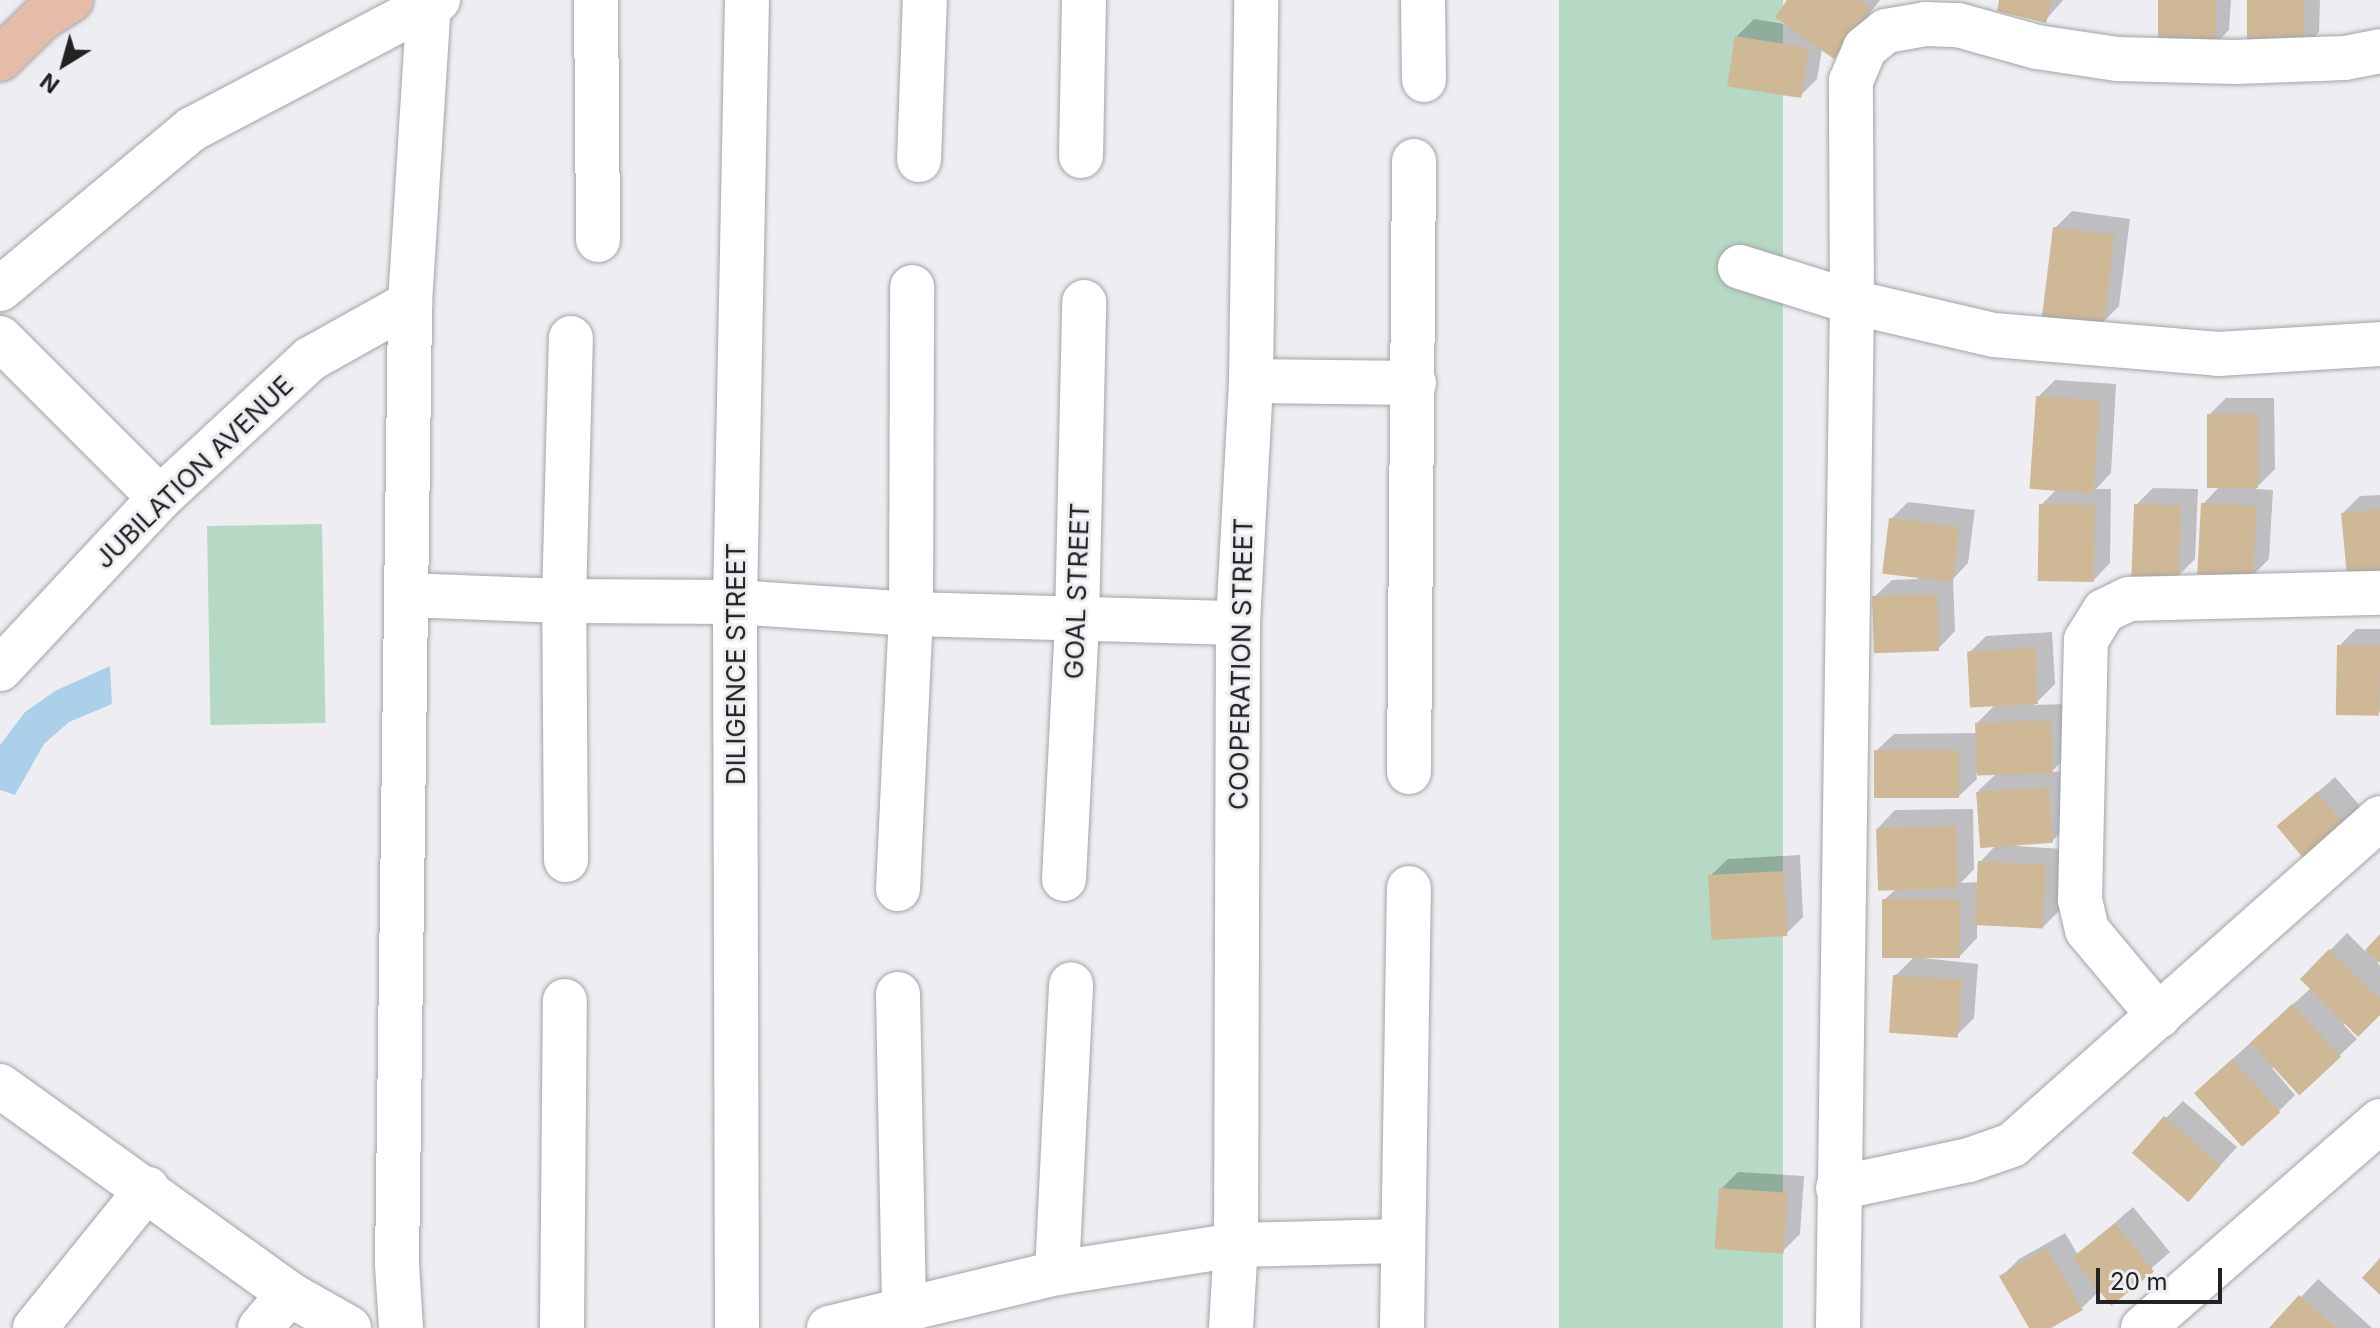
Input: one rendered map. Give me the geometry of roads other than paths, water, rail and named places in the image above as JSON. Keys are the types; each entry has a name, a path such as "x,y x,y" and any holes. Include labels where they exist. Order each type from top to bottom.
{"main road":[{"path":"0,59 42,18 71,0"}],"street":[{"path":"596,0 598,240"},
{"name":"DILIGENCE STREET","path":"737,1328 735,602 747,0"},
{"path":"919,160 925,0"},
{"path":"1081,156 1084,0"},
{"name":"COOPERATION STREET","path":"1231,1328 1236,1245 1238,623 1251,381 1256,0"},
{"path":"1423,0 1424,80"},
{"path":"0,289 192,129 433,3"},
{"path":"401,1328 397,1264 410,303 433,3"},
{"path":"1838,1328 1852,302 1851,81 1878,16 1925,24 1958,25 2037,47 2117,59 2235,62 2345,58 2380,51"},
{"path":"1409,772 1414,161"},
{"path":"1740,267 1852,302 1994,335 2218,354 2380,344"},
{"path":"898,889 911,614 912,287"},
{"name":"GOAL STREET","path":"1064,879 1077,621 1084,302"},
{"name":"JUBILATION AVENUE","path":"0,669 160,498 310,359 410,303"},
{"path":"0,338 160,498"},
{"path":"566,860 564,601 571,338"},
{"path":"1251,381 1414,383"},
{"path":"2159,1016 2087,930 2080,900 2086,640 2104,611 2129,599 2380,593"},
{"path":"406,595 564,601 735,602 1077,621 1238,623"},
{"path":"1838,1188 1969,1160 2012,1145 2380,818"},
{"path":"1402,1328 1409,888"},
{"path":"1057,1273 1071,984"},
{"path":"898,994 904,1310"},
{"path":"562,1328 565,1001"},
{"path":"0,1086 289,1294 349,1328"},
{"path":"2143,1328 2380,1121"},
{"path":"35,1328 147,1189"},
{"path":"829,1328 1057,1273 1236,1245 1401,1241"},
{"path":"260,1328 289,1294"}],"water":[{"path":"110,666 112,704 69,722 44,744 15,795 0,790 0,745 25,712 55,691"}]}
